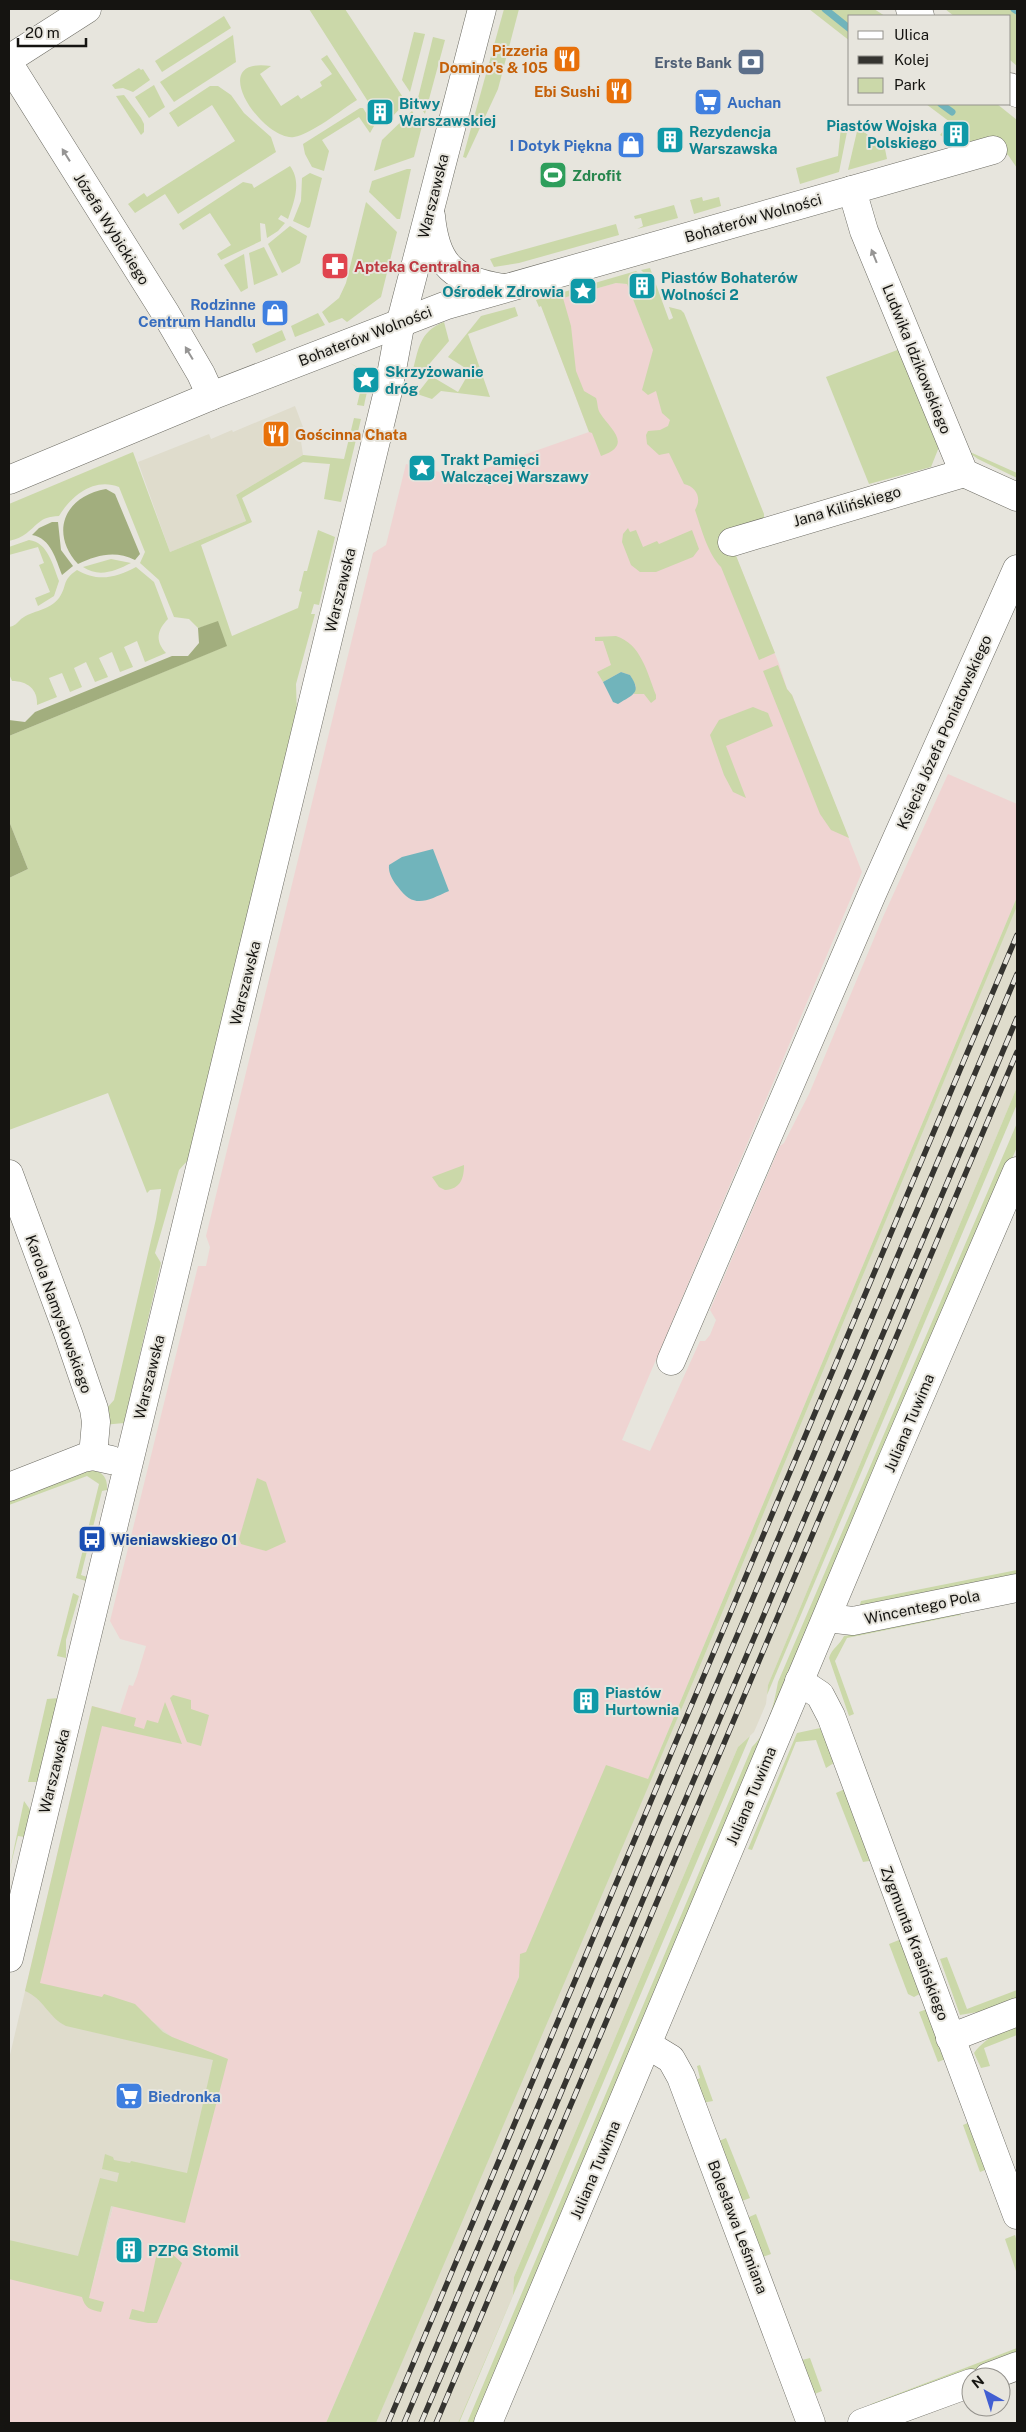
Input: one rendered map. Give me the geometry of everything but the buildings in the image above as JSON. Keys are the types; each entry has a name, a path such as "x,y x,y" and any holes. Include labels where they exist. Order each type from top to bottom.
{"street":[{"path":"9,59 87,9"},
{"name":"Warszawska","path":"9,1958 16,1897 128,1464 388,391 401,321 482,9"},
{"name":"Józefa Wybickiego","path":"9,64 166,314 201,374 211,396"},
{"name":"Bohaterów Wolności","path":"9,480 211,396 401,321 503,288 993,150"},
{"name":"Ludwika Idzikowskiego","path":"852,190 864,231 964,473"},
{"path":"430,210 433,238 437,250 452,270 465,279 477,284 503,288"},
{"path":"964,473 1017,497"},
{"name":"Jana Kilińskiego","path":"732,542 964,473"},
{"name":"Księcia Józefa Poniatowskiego","path":"671,1360 872,894 1017,569"},
{"name":"Juliana Tuwima","path":"488,2423 799,1681 1017,1171"},
{"name":"Karola Namysłowskiego","path":"9,1174 68,1333 94,1410 96,1422 93,1456"},
{"path":"9,1487 93,1456 128,1464"},
{"name":"Wincentego Pola","path":"827,1618 853,1622 1017,1588"},
{"name":"Zygmunta Krasińskiego","path":"799,1681 814,1689 825,1703 1017,2215"},
{"path":"950,2038 1017,2012"},
{"name":"Bolesława Leśmiana","path":"648,2044 671,2059 681,2077 811,2423"},
{"path":"862,2423 961,2387"}],"shaded area":[{"path":"616,283 627,284 779,664 787,689 792,695 862,872 622,1440 650,1451 700,1341 705,1341 710,1335 716,1320 710,1310 780,1146 784,1143 809,1094 883,917 948,774 1017,804 1017,897 648,1779 519,1977 326,2423 9,2423 9,2262 93,2282 115,2200 187,2210 227,2059 172,2037 151,2020 26,1987 92,1706 120,1713 129,1685 133,1686 137,1676 146,1646 120,1639 110,1621 198,1266 206,1266 210,1247 206,1236 373,553 386,545 406,464 461,477 589,432 542,308 544,303"},
{"path":"295,406 303,427 296,430 301,441 303,455 236,495 246,521 170,552 138,462 209,434 211,439 232,430 233,432"},
{"path":"1017,905 1017,1087 768,1685 766,1704 754,1732 738,1747 514,2277 513,2295 458,2423 376,2423 454,2236 705,1654"},
{"path":"26,1987 141,2016 228,2059 187,2210 115,2200 93,2282 9,2262 9,2059"}],"green space":[{"path":"309,9 345,9 406,102 392,117 388,117 381,106 374,111"},
{"path":"504,9 519,9 498,89 466,158 463,157"},
{"path":"809,9 874,9 883,15 848,15 848,39"},
{"path":"945,9 1017,9 1017,66 1011,61 1011,15 953,15"},
{"path":"224,16 231,28 162,72 155,61"},
{"path":"414,32 425,34 410,92 402,80"},
{"path":"233,35 236,62 174,102 160,82"},
{"path":"433,37 445,40 425,114 419,105 418,98"},
{"path":"327,55 357,100 301,135 294,137 282,135 268,127 246,100 240,85 242,74 251,66 271,66 260,74 281,106 298,95 301,99 322,86 320,82 332,74 321,59"},
{"path":"139,68 143,69 150,80 133,92 123,88 115,89 112,85"},
{"path":"154,85 165,107 149,118 135,97"},
{"path":"210,86 218,86 231,95 244,113 271,137 276,152 178,214 165,194 135,213 128,204 144,193 147,197 235,141 212,105 178,127 169,113"},
{"path":"124,95 144,124 144,132 141,135 116,96"},
{"path":"927,105 998,105 1017,120 1017,168 1008,155 988,141 960,146 968,137 951,123 944,132 958,144 940,135 950,122"},
{"path":"360,108 363,108 374,126 370,133 359,117 322,140 329,151 324,171 312,167 305,154 303,144"},
{"path":"412,111 422,126 414,157 374,171 382,140"},
{"path":"844,124 848,127 839,172 800,184 796,168 838,156 841,127"},
{"path":"858,127 885,149 887,159 848,170"},
{"path":"290,166 296,179 293,206 288,219 281,215 278,219 285,223 278,231 267,238 265,224 260,223 261,241 221,260 217,254 231,245 210,213 183,230 179,224 243,182 252,184 254,188"},
{"path":"411,169 400,219 397,219 369,192 372,181"},
{"path":"310,173 322,178 310,227 308,228 293,221 301,201 302,178"},
{"path":"702,197 703,201 719,197 721,206 694,214 690,200"},
{"path":"366,202 397,232 381,297 347,322 342,318 329,323 322,312 339,298 346,283"},
{"path":"674,205 678,218 637,229 643,226 641,218 635,219 634,216"},
{"path":"616,224 619,235 519,263 494,267 490,259"},
{"path":"290,226 307,236 300,263 282,273 268,244"},
{"path":"264,247 278,275 254,285 249,253"},
{"path":"244,254 248,288 241,292 224,265"},
{"path":"650,268 669,320 673,318 669,307 681,310 684,313 764,514 764,518 727,533 775,653 759,660 721,567 712,555 702,533 695,510 698,502 697,494 692,488 684,484 669,453 659,455 647,444 646,435 648,431 660,430 668,426 670,420 662,413 656,391 648,395 642,390 653,350 627,284 616,283 563,298 571,326 576,371 584,391 596,398 600,413 617,436 618,442 616,447 611,452 601,456 592,433 589,432 541,306 539,307 536,300 636,271 646,278 631,284 635,294 653,287 648,277 641,270"},
{"path":"515,307 518,316 468,334 490,397 441,391 432,399 417,394 431,376 458,392 470,371 448,357 481,316"},
{"path":"318,313 325,325 295,337 291,326"},
{"path":"444,322 449,341 419,376 412,374 418,350 424,336"},
{"path":"282,330 286,340 256,353 252,344"},
{"path":"900,349 939,447 931,467 869,484 826,377"},
{"path":"365,373 368,385 364,406 357,405"},
{"path":"354,418 361,419 341,502 324,499 330,464 303,462 242,498 252,522 201,545 232,636 298,608 302,592 299,591 304,571 307,571 318,530 335,537 319,605 314,604 311,614 315,614 296,684 297,717 189,1159 179,1170 155,1253 161,1263 124,1423 103,1425 106,1409 114,1400 156,1219 161,1189 150,1190 147,1193 108,1093 9,1130 9,878 28,869 9,821 9,736 226,646 218,622 198,628 189,619 174,617 159,580 140,563 145,552 119,487 101,484 84,490 70,502 59,516 47,518 39,522 22,536 9,541 9,504 133,452 170,552 246,521 236,495 303,455 344,459"},
{"path":"954,418 970,452 1017,473 1017,478 968,452"},
{"path":"106,489 115,494 140,554 135,560 113,554 92,558 78,564 69,552 64,540 63,528 66,517 71,507 80,499"},
{"path":"52,522 58,522 61,550 73,566 62,575 52,550 44,540 32,535 39,528"},
{"path":"628,528 630,532 636,530 643,547 657,541 659,544 692,530 699,549 693,557 656,572 640,572 631,565 622,542 623,534"},
{"path":"29,540 41,545 45,550 59,581 54,596 38,606 35,598 50,592 39,565 44,563 38,547 9,555 9,547"},
{"path":"111,559 131,563 113,571 101,573 83,567"},
{"path":"136,567 154,582 168,619 162,627 159,636 162,649 166,653 145,662 137,641 124,647 133,667 120,672 112,652 99,658 108,677 95,682 86,662 74,668 82,687 70,692 62,673 49,678 57,697 37,705 36,694 33,690 27,684 12,681 9,674 9,627 26,616 51,606 62,594 69,577 77,570 92,576 106,577 121,574"},
{"path":"218,621 227,646 9,736 9,720 25,722 35,712 172,656 188,656 199,643 198,628"},
{"path":"616,636 632,645 642,660 656,695 656,699 651,703 644,694 634,694 636,686 630,675 621,672 603,682 597,672 611,665 603,641 595,641 595,637"},
{"path":"778,665 787,689 792,695 849,838 831,830 820,814 763,671"},
{"path":"753,707 768,713 773,726 726,746 746,798 733,792 724,775 710,735 719,720"},
{"path":"9,821 28,869 9,878"},
{"path":"1017,897 1017,906 705,1654 376,2423 326,2423 519,1977 520,1954 526,1952 606,1765 648,1779"},
{"path":"1017,1087 1017,1104 767,1695 768,1685"},
{"path":"1017,1123 1017,1147 832,1579 478,2423 467,2423 752,1747 767,1725 778,1682"},
{"path":"464,1165 462,1179 454,1188 445,1190 439,1187 432,1177"},
{"path":"85,1468 102,1474 107,1485 107,1490 102,1491 81,1575 87,1577 86,1581 76,1578 99,1484 87,1476 9,1505 9,1498"},
{"path":"257,1478 266,1482 286,1542 266,1551 241,1544 239,1539"},
{"path":"1017,1570 1017,1579 859,1608 861,1601"},
{"path":"73,1593 79,1596 66,1640 66,1658 57,1656"},
{"path":"960,1612 961,1617 960,1615 847,1638 835,1661 854,1714 849,1716 829,1658 844,1636"},
{"path":"173,1695 191,1700 191,1709 209,1715 201,1746 187,1742 170,1698"},
{"path":"59,1698 38,1782 28,1782 47,1699"},
{"path":"165,1702 182,1744 102,1726 40,1983 102,1997 104,1994 135,2004 163,2032 228,2059 185,2223 111,2206 89,2298 104,2302 101,2312 88,2308 82,2297 9,2279 9,2240 78,2256 100,2178 117,2182 119,2173 102,2169 105,2154 113,2157 114,2160 130,2163 131,2161 187,2173 213,2060 66,2026 55,2018 37,1998 25,1991 92,1706 136,1718 134,1726 144,1729 147,1720 158,1723"},
{"path":"825,1727 837,1761 826,1768 816,1740 796,1742 752,1850 748,1849 797,1733"},
{"path":"750,1736 459,2423 458,2423 513,2295 514,2277 738,1747"},
{"path":"847,1788 872,1855 869,1861 863,1862 836,1793"},
{"path":"24,1801 31,1811 25,1837 18,1836 9,1872"},
{"path":"899,1940 904,1941 923,1992 914,1997 908,1994 889,1944"},
{"path":"947,1957 967,2009 1017,1990 1017,2001 995,2009 960,2015 940,1959"},
{"path":"927,2009 948,2058 938,2062 919,2012"},
{"path":"1017,2023 1017,2035 984,2048 990,2066 981,2068 974,2053 978,2048 988,2039"},
{"path":"700,2065 713,2101 702,2103 694,2081 700,2078 697,2066"},
{"path":"973,2121 988,2169 980,2172 963,2125"},
{"path":"726,2138 750,2198 742,2201 719,2141"},
{"path":"756,2214 771,2254 760,2258 746,2221 749,2217"},
{"path":"1015,2235 1017,2242 1017,2274 1005,2239"},
{"path":"158,2248 171,2253 182,2263 157,2323 129,2319 132,2309 144,2312"},
{"path":"1017,2348 1017,2355 984,2367 967,2367"},
{"path":"810,2358 822,2391 812,2395 802,2360"},
{"path":"961,2369 961,2376 870,2409 871,2404"}],"water":[{"path":"621,672 630,675 636,689 632,695 618,704 613,702 603,682"},
{"path":"433,849 449,891 428,900 416,901 410,899 396,885 389,871 389,865 402,857"}],"waterway":[{"path":"825,9 848,27"},
{"path":"942,105 952,112"}],"railway":[{"path":"388,2423 1017,935"},
{"path":"404,2423 1017,974"},
{"path":"421,2423 1017,1018"},
{"path":"436,2423 1017,1052"}],"place":[{"name":"Pizzeria Domino's & 105","path":"567,59"},
{"name":"Erste Bank","path":"751,62"},
{"name":"Ebi Sushi","path":"619,91"},
{"name":"Auchan","path":"708,102"},
{"name":"Bitwy Warszawskiej","path":"380,112"},
{"name":"Piastów Wojska Polskiego","path":"956,134"},
{"name":"Rezydencja Warszawska","path":"670,140"},
{"name":"I Dotyk Piękna","path":"631,145"},
{"name":"Zdrofit","path":"553,175"},
{"name":"Apteka Centralna","path":"335,266"},
{"name":"Piastów Bohaterów Wolności 2","path":"642,286"},
{"name":"Ośrodek Zdrowia","path":"583,291"},
{"name":"Rodzinne Centrum Handlu","path":"275,313"},
{"name":"Skrzyżowanie dróg","path":"366,380"},
{"name":"Gościnna Chata","path":"276,434"},
{"name":"Trakt Pamięci Walczącej Warszawy","path":"422,468"},
{"name":"Wieniawskiego 01","path":"92,1539"},
{"name":"Piastów Hurtownia","path":"586,1701"},
{"name":"Biedronka","path":"129,2096"},
{"name":"PZPG Stomil","path":"129,2250"}]}
